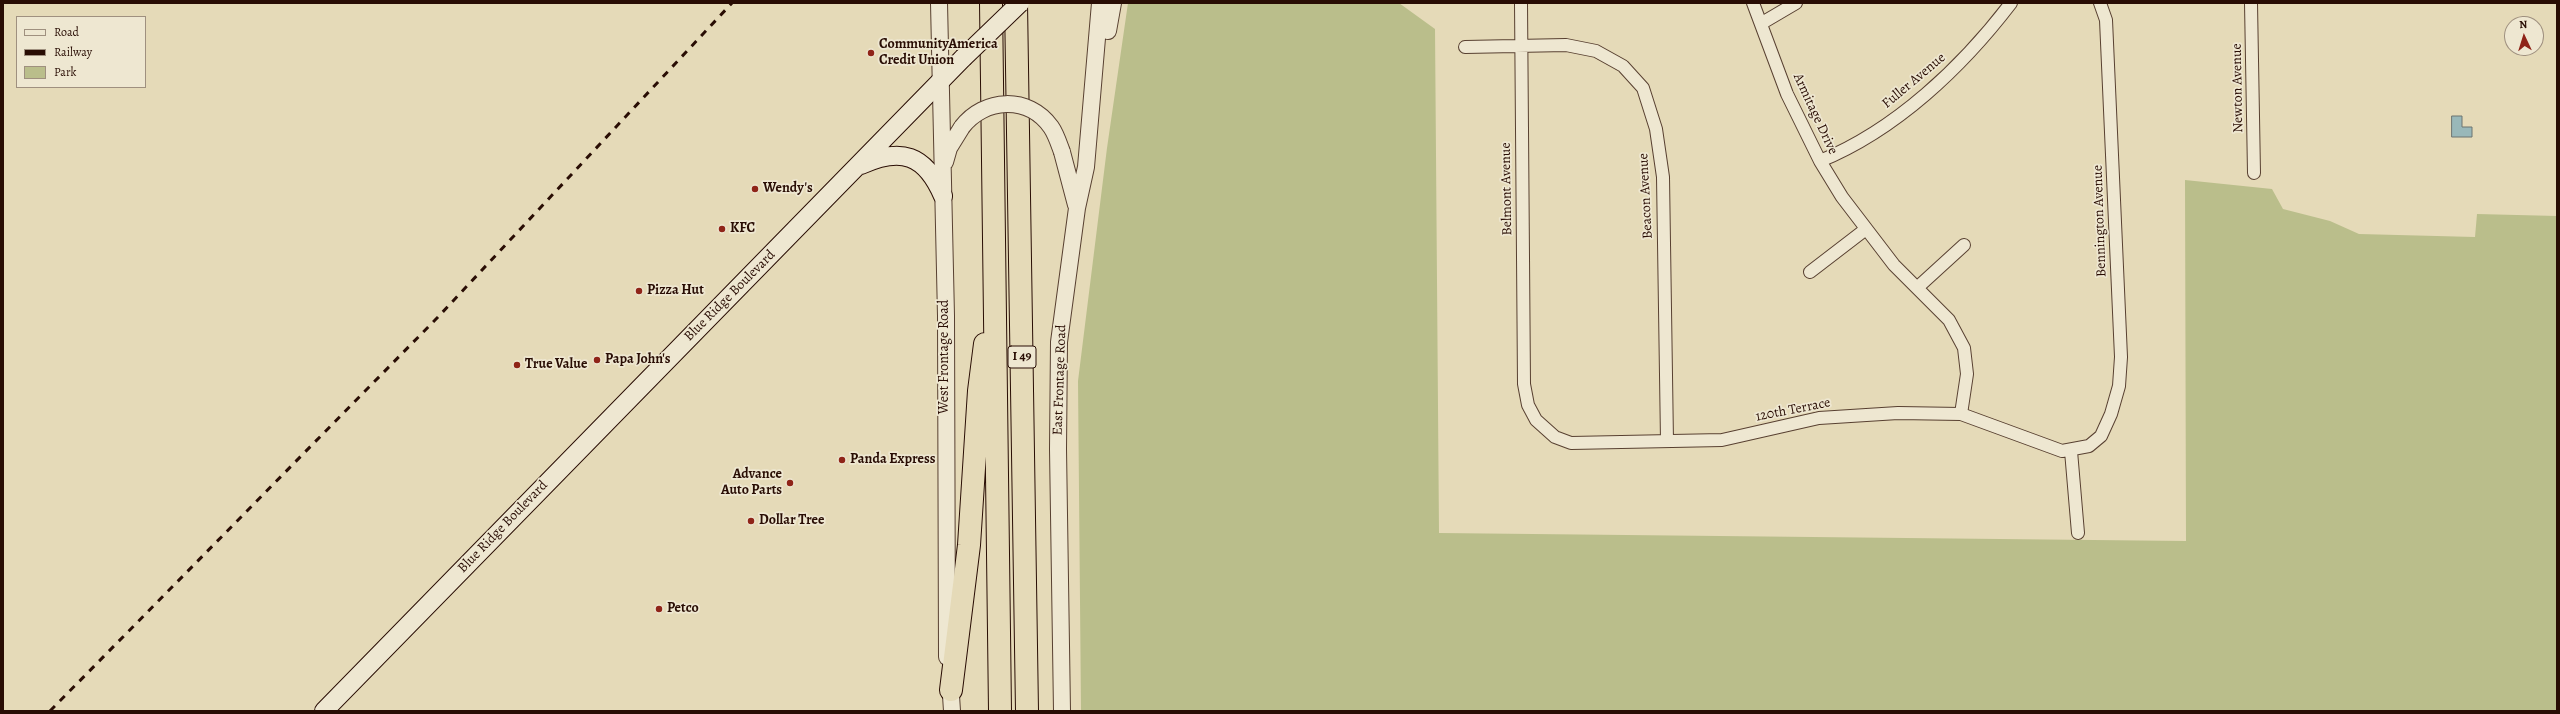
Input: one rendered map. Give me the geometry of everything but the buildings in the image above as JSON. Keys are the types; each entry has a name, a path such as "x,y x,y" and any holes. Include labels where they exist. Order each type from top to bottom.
{"highway":[{"name":"I 49","path":"991,3 996,270 1000,711"},
{"name":"I 49","path":"1016,3 1027,711"},
{"path":"951,690 969,546 979,391 996,270"}],"main road":[{"name":"Blue Ridge Boulevard","path":"324,711 856,167 1020,3"},
{"path":"856,167 894,155 910,157 923,165 933,176 943,196"}],"street":[{"name":"West Frontage Road","path":"939,3 946,316 946,614 948,666 952,711"},
{"name":"East Frontage Road","path":"1062,711 1058,449 1059,342 1077,208 1086,167 1093,76 1101,13 1100,3"},
{"path":"1093,76 1104,51 1113,3"},
{"name":"Belmont Avenue","path":"1520,3 1524,376"},
{"name":"Armitage Drive","path":"1753,3 1787,94 1820,161 1866,230 1894,265 1918,287 1949,320 1964,348 1967,374 1961,414"},
{"path":"1762,24 1796,3"},
{"name":"Fuller Avenue","path":"1820,161 1844,150 1908,108 1945,77 1997,22 2011,3"},
{"name":"Bennington Avenue","path":"2100,3 2106,20 2121,357 2119,386 2111,414 2101,436"},
{"name":"Newton Avenue","path":"2252,3 2254,174"},
{"name":"Beacon Avenue","path":"1464,47 1566,45 1596,51 1623,66 1643,88 1656,130 1662,177 1667,441"},
{"path":"942,169 950,148 962,127 971,116 987,108 1013,104 1028,108 1040,116 1052,128 1062,152 1077,208"},
{"path":"1810,272 1866,230"},
{"path":"1918,287 1964,245"},
{"name":"120th Terrace","path":"1524,376 1528,405 1536,420 1555,437 1571,443 1722,440 1819,418 1898,413 1961,414 2062,451 2071,451 2089,446 2101,436"},
{"path":"2071,451 2078,533"}],"green space":[{"path":"1128,3 1399,3 1435,29 1439,533 2186,541 2185,180 2272,189 2283,209 2330,221 2359,234 2475,237 2477,214 2557,216 2557,711 1081,711 1078,381 1107,148"}],"water":[{"path":"2452,116 2462,116 2462,127 2472,127 2472,137 2452,137"}],"railway":[{"path":"50,711 438,317 732,3"}],"place":[{"name":"CommunityAmerica Credit Union","path":"871,53"},
{"name":"Wendy's","path":"755,189"},
{"name":"KFC","path":"722,229"},
{"name":"Pizza Hut","path":"639,291"},
{"name":"Papa John's","path":"597,360"},
{"name":"True Value","path":"517,365"},
{"name":"Panda Express","path":"842,460"},
{"name":"Advance Auto Parts","path":"790,483"},
{"name":"Dollar Tree","path":"751,521"},
{"name":"Petco","path":"659,609"}]}
